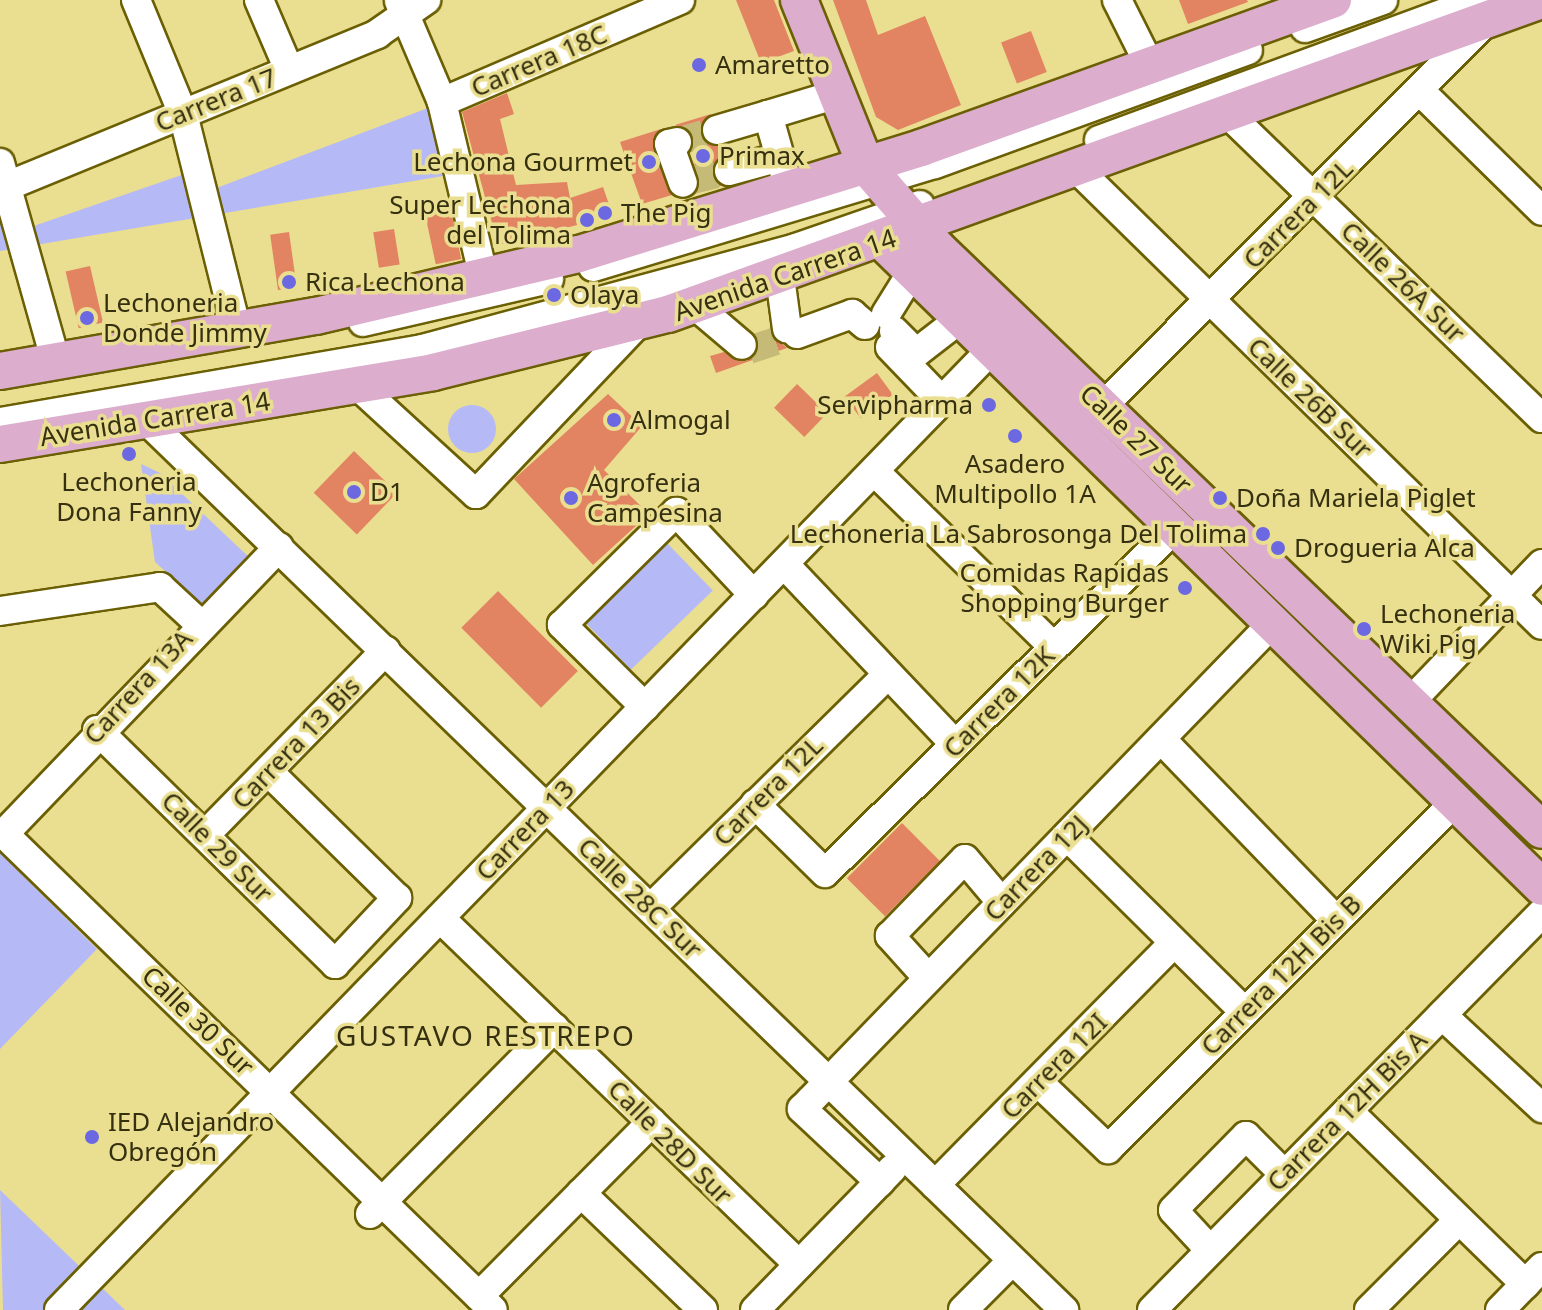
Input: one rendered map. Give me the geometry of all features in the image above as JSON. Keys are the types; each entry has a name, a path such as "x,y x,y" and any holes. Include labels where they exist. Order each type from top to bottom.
{"main road":[{"name":"Calle 27 Sur","path":"799,0 837,94 863,181 901,224 1102,407 1542,830"},
{"path":"0,371 237,330 484,278 697,219 785,174 863,181 1150,66 1333,0"},
{"name":"Avenida Carrera 14","path":"0,444 358,386 638,323 780,277 901,224 1079,171 1485,9 1541,0"},
{"name":"Calle 27 Sur","path":"901,224 912,272 1269,627 1542,887"}],"street":[{"path":"136,0 183,114 237,330"},
{"path":"259,0 289,70"},
{"name":"Carrera 18C","path":"442,102 680,0"},
{"path":"1117,0 1150,66"},
{"path":"0,385 409,313 863,181 1383,0"},
{"path":"410,5 442,102 484,278"},
{"name":"Carrera 17","path":"3,179 183,114 289,70 410,5"},
{"path":"0,422 422,349 796,248 901,224 1485,9"},
{"name":"Carrera 12L","path":"1102,407 1316,198 1420,91 1485,9"},
{"path":"1420,91 1542,211"},
{"path":"717,130 837,94"},
{"name":"Calle 26A Sur","path":"1228,114 1542,418"},
{"path":"729,171 785,174 768,115"},
{"path":"677,142 669,144 686,182 697,219"},
{"name":"Calle 26B Sur","path":"1079,171 1542,625"},
{"path":"3,179 56,362"},
{"path":"882,328 912,272"},
{"path":"780,277 792,331 852,314 882,328 912,359 942,401"},
{"path":"696,306 742,345"},
{"path":"912,359 960,319"},
{"path":"358,386 476,494 638,323"},
{"name":"Carrera 13","path":"59,1310 991,350"},
{"name":"Calle 28C Sur","path":"146,420 1064,1310"},
{"path":"874,471 1054,647"},
{"path":"645,707 562,625 676,512 754,595"},
{"name":"Carrera 12K","path":"755,804 825,873 1172,531"},
{"name":"Carrera 13A","path":"4,834 199,623 279,547"},
{"path":"784,564 955,744"},
{"path":"1410,702 1542,564"},
{"path":"0,611 160,587 199,623"},
{"name":"Carrera 12J","path":"880,1182 802,1109 1269,627"},
{"name":"Carrera 13 Bis","path":"206,834 270,773 386,650"},
{"name":"Carrera 12L","path":"651,908 887,675"},
{"name":"Calle 29 Sur","path":"97,730 335,964 397,898 270,773"},
{"path":"1161,739 1336,920"},
{"name":"Carrera 12H Bis B","path":"1038,1082 1108,1149 1455,802"},
{"name":"Calle 30 Sur","path":"4,834 271,1092 376,1208 486,1303"},
{"path":"1067,836 1172,945 1245,1012"},
{"path":"928,978 890,936 965,859 1002,903"},
{"name":"Carrera 12H Bis A","path":"1152,1310 1542,913"},
{"name":"Calle 28D Sur","path":"440,918 799,1265"},
{"name":"Carrera 12I","path":"935,1185 1172,945"},
{"path":"1442,1015 1542,1108"},
{"path":"376,1208 554,1028"},
{"path":"1348,1111 1459,1220 1534,1276 1500,1310"},
{"path":"486,1303 581,1193 652,1122"},
{"path":"1210,1250 1173,1210 1246,1136 1285,1175"},
{"path":"755,1310 904,1157"},
{"path":"581,1193 703,1310"},
{"path":"1369,1310 1459,1220"},
{"path":"963,1310 1012,1261"}],"shaded area":[{"path":"428,108 443,176 0,251 0,198 22,230 199,169 206,192"},
{"path":"472,405 489,412 496,429 489,446 472,453 455,446 448,429 455,412"},
{"path":"141,464 160,473 253,561 205,607 155,562"},
{"path":"667,543 713,590 631,670 585,622"},
{"path":"0,853 97,949 0,1049"},
{"path":"0,1190 125,1310 3,1310"}],"building":[{"path":"736,0 774,0 794,51 761,63"},
{"path":"833,0 866,0 878,35 925,16 961,105 898,130 876,117"},
{"path":"1179,0 1247,0 1248,2 1188,24"},
{"path":"1031,31 1047,72 1017,84 1001,42"},
{"path":"507,93 514,114 500,119 516,185 567,182 570,198 603,187 613,216 498,245 462,112"},
{"path":"711,114 701,134 722,146 724,155 712,167 721,186 696,193 693,137 675,125"},
{"name":"Lechona Gourmet","path":"661,129 653,149 672,195 642,204 620,142"},
{"path":"451,211 461,259 436,264 426,216"},
{"path":"394,229 400,265 379,268 373,232"},
{"path":"289,232 297,287 278,290 270,235"},
{"path":"90,266 103,323 79,328 66,272"},
{"path":"771,335 787,348 716,373 710,356 724,352 747,361 758,339"},
{"path":"877,373 893,395 861,418 845,397"},
{"path":"797,384 827,413 804,437 774,408"},
{"path":"608,394 642,426 604,470 649,514 593,565 514,479"},
{"name":"D1","path":"354,451 397,493 357,534 314,493"},
{"path":"498,591 578,671 541,708 461,628"},
{"path":"902,823 940,861 885,916 847,878"}],"tunnel":[{"path":"677,142 717,130"},
{"path":"689,181 729,171"},
{"path":"742,345 749,350 788,337 787,329"}],"place":[{"name":"Amaretto","path":"699,65"},
{"name":"Primax","path":"703,156"},
{"name":"Lechona Gourmet","path":"649,162"},
{"name":"The Pig","path":"605,213"},
{"name":"Super Lechona del Tolima","path":"587,220"},
{"name":"Rica Lechona","path":"289,282"},
{"name":"Olaya","path":"554,295"},
{"name":"Lechoneria Donde Jimmy","path":"87,318"},
{"name":"Servipharma","path":"989,405"},
{"name":"Almogal","path":"614,420"},
{"name":"Asadero Multipollo 1A","path":"1015,436"},
{"name":"Lechoneria Dona Fanny","path":"129,454"},
{"name":"D1","path":"354,492"},
{"name":"Agroferia Campesina","path":"571,498"},
{"name":"Doña Mariela Piglet","path":"1220,498"},
{"name":"Lechoneria La Sabrosonga Del Tolima","path":"1263,534"},
{"name":"Drogueria Alca","path":"1278,548"},
{"name":"Comidas Rapidas Shopping Burger","path":"1185,588"},
{"name":"Lechoneria Wiki Pig","path":"1364,629"},
{"name":"IED Alejandro Obregón","path":"92,1137"}],"district":[{"name":"GUSTAVO RESTREPO","path":"486,1035"}]}
